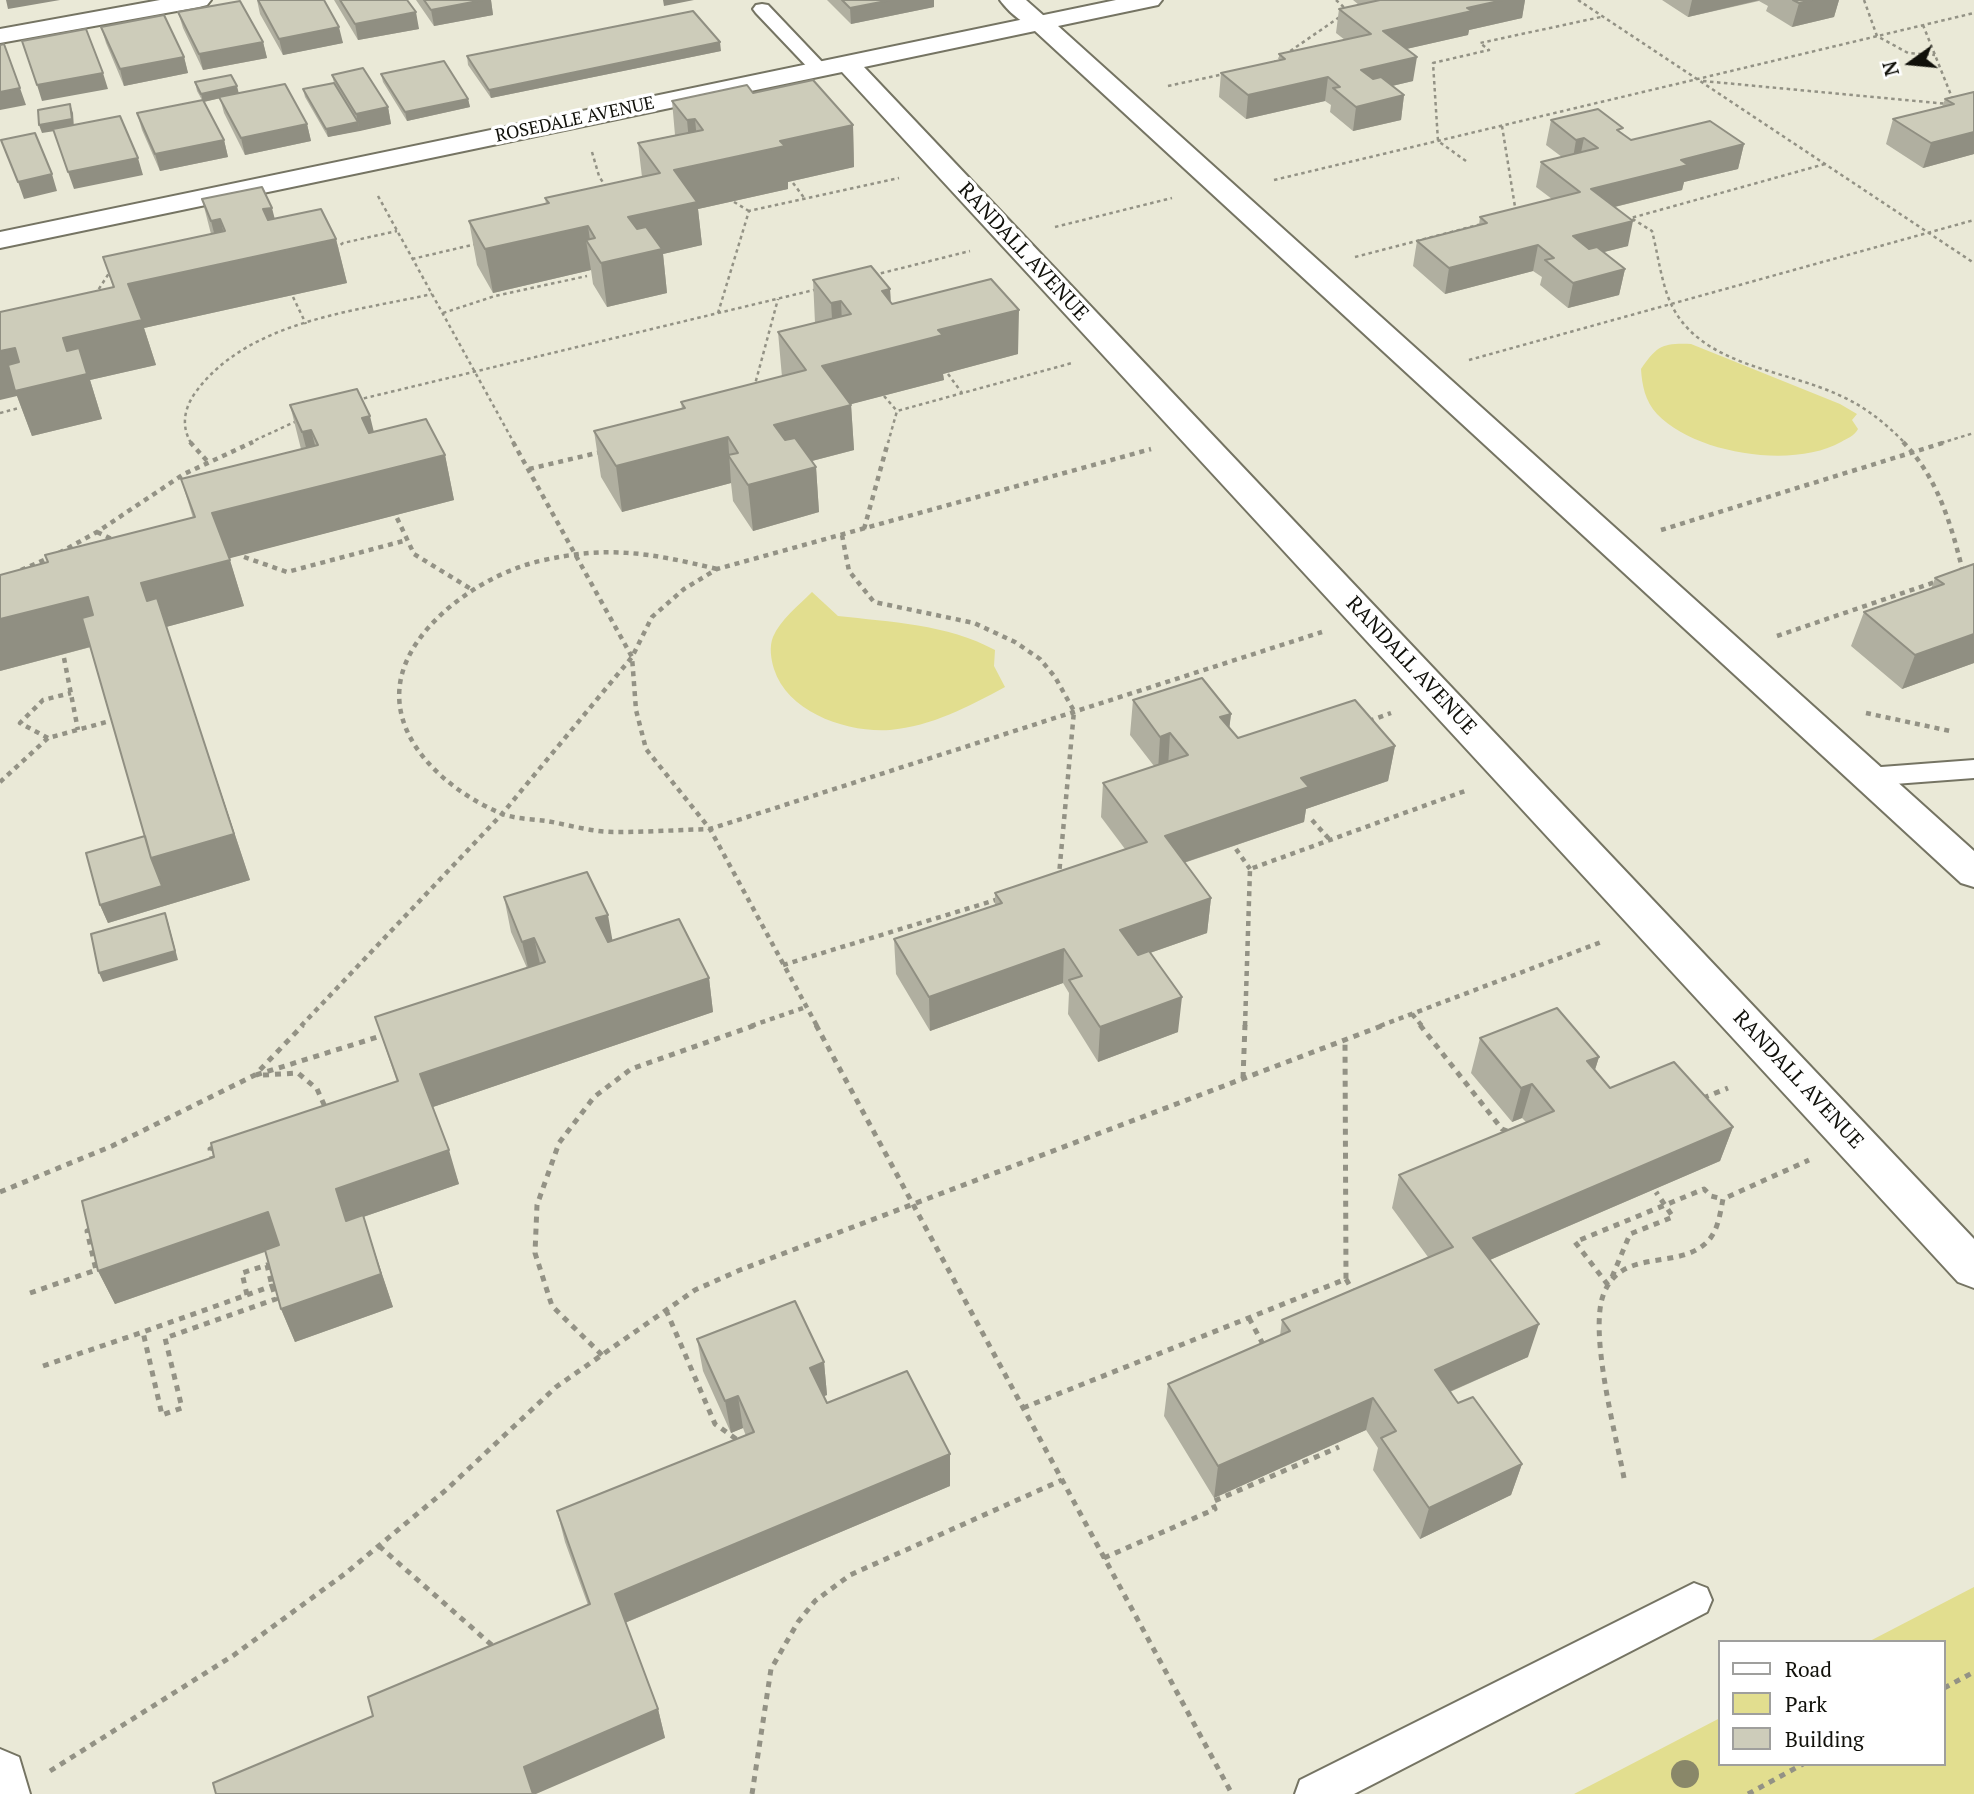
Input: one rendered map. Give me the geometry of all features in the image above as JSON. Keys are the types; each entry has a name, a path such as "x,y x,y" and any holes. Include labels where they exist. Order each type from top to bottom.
{"street":[{"path":"0,36 199,0"},
{"path":"1012,0 1974,873"},
{"name":"ROSEDALE AVENUE","path":"0,240 1150,0"},
{"name":"RANDALL AVENUE","path":"833,66 944,167 1974,1269"}],"lane":[{"path":"762,9 833,66"},
{"path":"1868,777 1974,769"},
{"path":"1314,1794 1694,1600"}],"path":[{"path":"1272,64 1350,9 1336,0"},
{"path":"1580,0 1974,263"},
{"path":"1864,0 1877,36 1908,53 1935,55"},
{"path":"1263,182 1974,13"},
{"path":"1438,141 1433,63 1489,50 1480,43 1602,16"},
{"path":"1698,80 1955,104 1923,25"},
{"path":"1160,88 1235,72"},
{"path":"1502,126 1516,215"},
{"path":"1438,141 1466,161"},
{"path":"589,145 599,176 610,194"},
{"path":"1766,639 1964,572 1948,512 1913,452 1878,416 1839,395 1724,355 1693,332 1671,304 1652,231 1631,218 1825,164"},
{"path":"360,165 632,657 636,710 646,750 681,789 709,829 1232,1794"},
{"path":"734,202 749,211 944,167"},
{"path":"793,183 805,199"},
{"path":"1054,228 1180,196"},
{"path":"718,313 749,211"},
{"path":"1462,362 1974,220"},
{"path":"1348,259 1490,222"},
{"path":"325,251 343,243 397,231"},
{"path":"861,278 1013,240"},
{"path":"412,258 478,244"},
{"path":"93,298 115,265"},
{"path":"443,313 495,296 587,276"},
{"path":"352,402 825,287"},
{"path":"208,462 190,442 184,421 187,407 202,381 221,363 246,347 306,324 432,294"},
{"path":"292,297 306,324"},
{"path":"758,400 753,387 778,298"},
{"path":"897,411 1116,351"},
{"path":"948,374 962,393"},
{"path":"884,396 897,411"},
{"path":"0,413 19,408"},
{"path":"864,529 897,411"},
{"path":"14,572 97,532 208,462 307,417"},
{"path":"1650,534 1974,433"},
{"path":"255,1075 502,814 632,657 652,617 684,589 718,569 1196,437"},
{"path":"529,469 607,450"},
{"path":"397,518 414,554 471,589"},
{"path":"97,532 119,542"},
{"path":"842,536 849,571 874,602 883,607 974,623 1015,642 1040,659 1055,677 1074,711 1059,881"},
{"path":"244,557 287,572 407,540"},
{"path":"718,569 638,552 613,550 539,561 471,589 445,610 413,649 402,673 401,712 407,735 421,756 462,793 502,814 612,832 709,829 1366,618"},
{"path":"64,658 78,730"},
{"path":"48,738 20,723 43,700 71,693"},
{"path":"1855,710 1961,733"},
{"path":"1365,722 1391,713"},
{"path":"0,782 48,738 110,721"},
{"path":"1250,869 1513,775"},
{"path":"1312,820 1330,840"},
{"path":"1236,849 1250,869 1243,1079"},
{"path":"783,965 1006,897"},
{"path":"16,1781 234,1655 379,1546 446,1490 556,1387 695,1290 740,1270 1650,922"},
{"path":"602,1355 552,1306 535,1253 537,1205 559,1143 594,1097 631,1069 806,1007"},
{"path":"1412,1014 1502,1129 1525,1137"},
{"path":"0,1192 112,1146 255,1075 397,1031"},
{"path":"1345,1040 1346,1279 1359,1301"},
{"path":"255,1075 298,1073 317,1088 328,1115"},
{"path":"1697,1100 1728,1088"},
{"path":"215,1173 211,1149 223,1145"},
{"path":"1608,1285 1575,1242 1704,1189 1711,1196 1723,1199 1781,1172"},
{"path":"1608,1285 1630,1234 1673,1217 1656,1192"},
{"path":"1624,1478 1600,1332 1603,1293 1619,1272 1648,1260 1692,1252 1710,1242 1721,1224 1723,1199"},
{"path":"30,1293 96,1270 87,1231 100,1226"},
{"path":"144,1331 162,1415 182,1408 166,1338 276,1299 268,1265 242,1273 247,1296"},
{"path":"1023,1408 1346,1279"},
{"path":"43,1366 272,1286"},
{"path":"666,1310 715,1424 743,1443"},
{"path":"1249,1318 1269,1356"},
{"path":"1104,1559 1214,1509 1212,1502 1339,1447"},
{"path":"752,1794 771,1670 798,1622 815,1601 850,1575 1062,1480"},
{"path":"379,1546 499,1652"},
{"path":"1946,1687 1974,1672"},
{"path":"1748,1794 1799,1766"}],"green space":[{"path":"1691,344 1840,404 1857,414 1852,420 1858,429 1841,442 1797,455 1745,453 1719,448 1695,439 1674,428 1653,409 1645,393 1641,369 1651,355 1667,345"},
{"path":"812,592 838,616 938,629 977,641 995,650 994,666 1005,687 949,714 905,728 856,728 821,717 792,698 781,684 771,653 773,637 780,625"},
{"path":"1974,1587 1974,1794 1574,1794 1718,1719 1718,1766 1946,1766 1946,1640 1872,1640"}],"building":[{"path":"258,0 324,0 339,27 279,39"},
{"path":"340,0 407,0 416,12 355,24"},
{"path":"424,0 483,0 431,10"},
{"path":"842,0 891,0 850,8"},
{"path":"1380,0 1503,0 1467,8 1472,11 1383,31 1417,57 1361,70 1373,79 1381,77 1404,95 1356,107 1333,88 1340,87 1328,77 1248,95 1221,73 1285,59 1279,54 1371,34 1339,9"},
{"path":"240,1 263,42 199,54 178,12"},
{"path":"693,11 720,42 489,90 467,56"},
{"path":"164,15 184,57 120,69 101,27"},
{"path":"86,29 103,73 37,85 22,41"},
{"path":"4,44 20,88 0,92 0,45"},
{"path":"444,61 468,99 405,112 381,74"},
{"path":"363,68 388,107 356,114 332,75"},
{"path":"231,75 237,86 201,94 195,82"},
{"path":"813,80 853,125 780,141 785,146 674,170 697,202 628,217 637,229 646,227 662,249 601,263 586,240 595,238 588,226 485,249 469,221 549,203 545,198 660,173 638,143 703,130 695,119 687,120 672,101 747,85 753,93"},
{"path":"334,83 358,122 326,129 303,89"},
{"path":"285,84 307,124 241,138 219,97"},
{"path":"1974,92 1974,132 1931,143 1893,119 1954,104 1945,99"},
{"path":"203,100 224,140 155,154 137,113"},
{"path":"70,104 72,119 39,125 38,110"},
{"path":"1598,109 1623,128 1617,130 1631,140 1710,121 1744,144 1681,160 1688,165 1591,189 1633,221 1573,236 1589,249 1597,247 1625,269 1573,283 1545,260 1554,258 1538,245 1449,268 1417,241 1487,223 1480,217 1580,192 1541,162 1598,148 1584,138 1576,140 1551,120"},
{"path":"120,116 138,158 68,172 53,129"},
{"path":"35,133 52,174 18,182 1,140"},
{"path":"262,187 272,208 263,209 268,220 321,209 336,239 128,284 142,320 63,338 67,351 79,348 87,374 15,391 8,365 19,362 15,348 0,351 0,312 114,287 103,257 225,231 220,219 211,221 202,199"},
{"path":"871,266 890,289 882,291 892,304 991,279 1019,310 938,330 943,335 822,366 851,405 774,425 785,440 795,438 816,467 748,485 728,455 738,453 728,437 616,466 594,431 685,408 681,402 806,370 778,332 851,314 841,301 831,303 813,280"},
{"path":"357,389 370,416 362,418 369,433 426,419 445,455 212,513 230,560 141,583 147,601 157,598 234,834 151,858 82,618 93,615 88,597 0,619 0,575 48,562 45,555 195,517 181,479 318,445 311,430 302,432 290,405"},
{"path":"1974,564 1974,634 1915,655 1864,612 1944,584 1935,578"},
{"path":"1202,678 1231,714 1220,717 1238,738 1355,700 1395,746 1301,778 1309,787 1165,836 1211,898 1120,930 1138,955 1149,951 1182,997 1100,1027 1069,980 1082,976 1064,949 929,997 894,939 1002,903 995,893 1147,842 1103,783 1188,755 1170,733 1160,737 1133,700"},
{"path":"145,836 162,886 100,905 86,853"},
{"path":"587,872 608,915 596,918 608,942 679,919 709,978 420,1074 449,1150 336,1189 346,1221 363,1215 381,1274 281,1309 265,1250 279,1245 268,1212 98,1271 82,1201 214,1157 211,1143 398,1081 375,1017 545,962 534,938 522,942 504,897"},
{"path":"165,913 175,951 99,973 91,934"},
{"path":"1557,1008 1599,1057 1587,1061 1610,1088 1674,1062 1733,1127 1473,1238 1539,1324 1435,1370 1458,1403 1473,1397 1522,1464 1429,1508 1381,1438 1396,1431 1373,1398 1218,1466 1168,1384 1290,1331 1282,1320 1453,1247 1399,1175 1554,1111 1532,1084 1521,1088 1480,1038"},
{"path":"795,1301 824,1362 810,1368 827,1403 907,1371 950,1454 615,1594 658,1709 524,1767 533,1794 216,1794 213,1783 373,1716 368,1697 590,1604 557,1511 754,1432 738,1396 725,1401 697,1339"}]}
